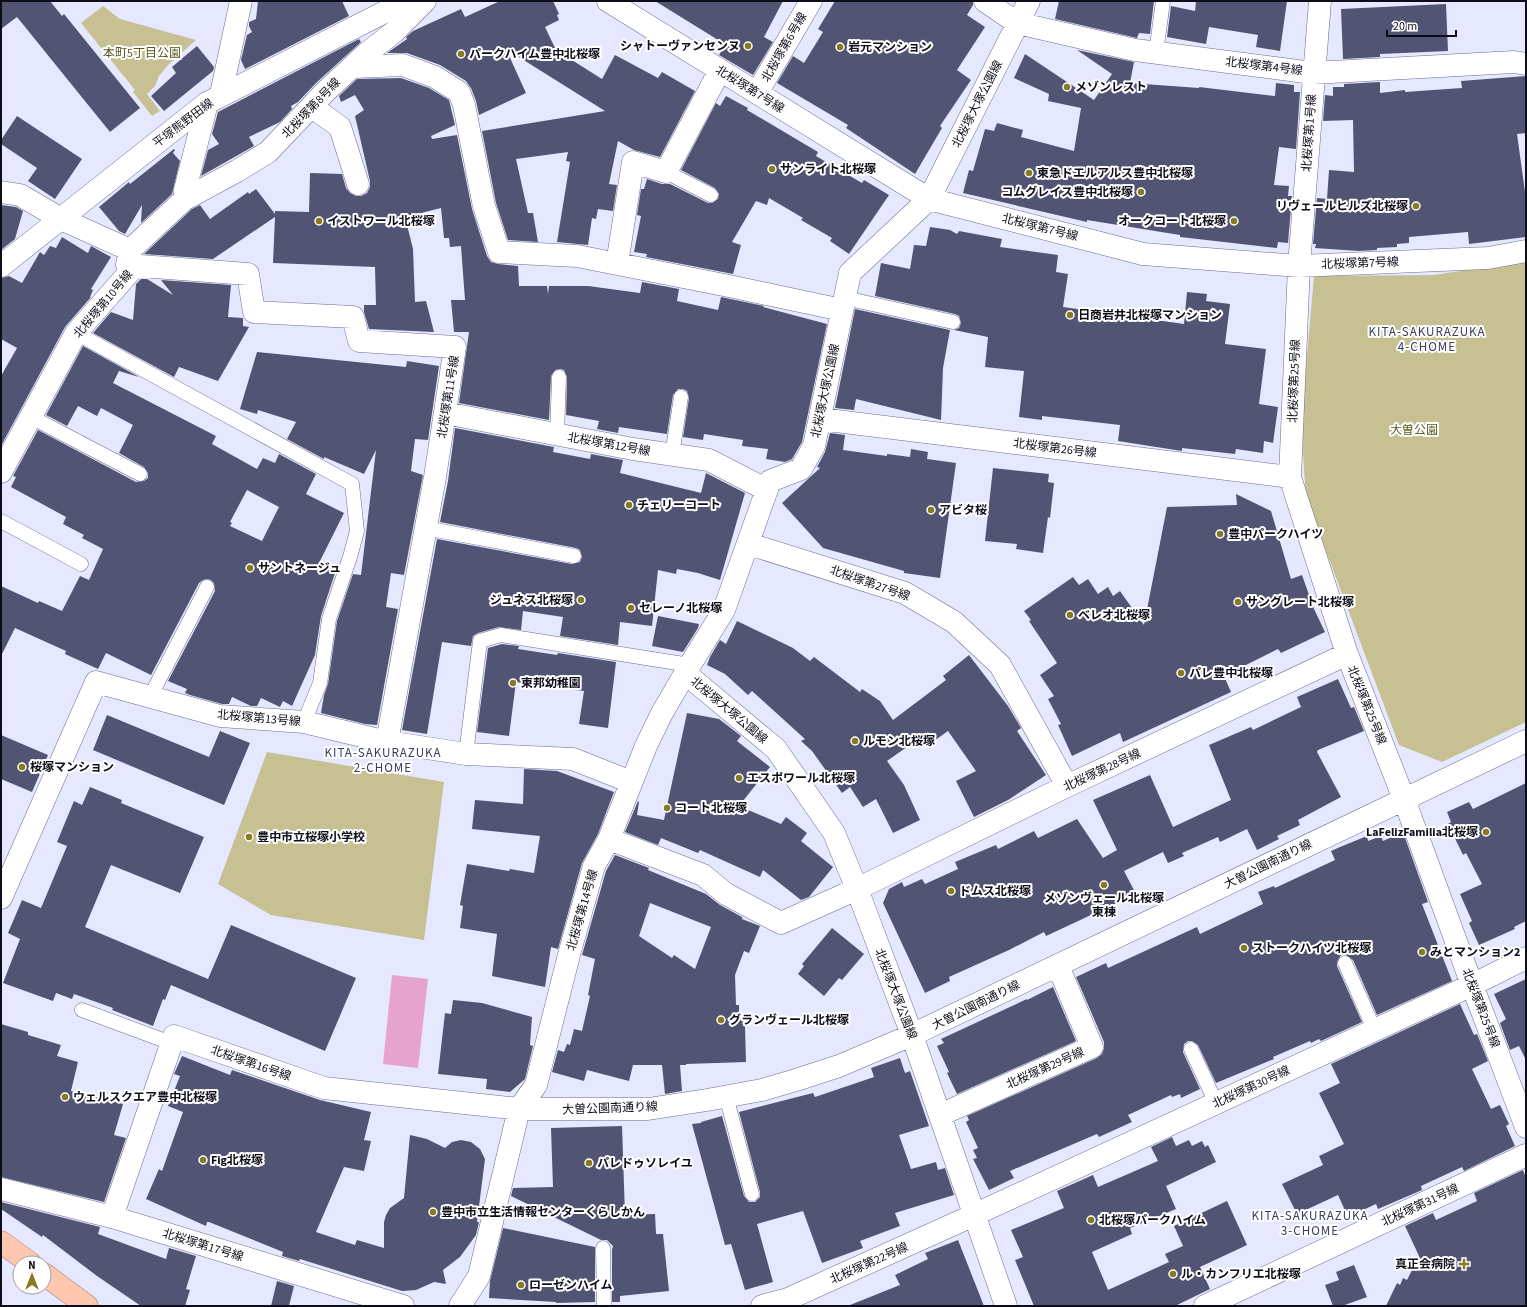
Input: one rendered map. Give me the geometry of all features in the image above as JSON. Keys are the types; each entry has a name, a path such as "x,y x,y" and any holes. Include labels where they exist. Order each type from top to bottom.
{"highway":[{"path":"1,1242 19,1255"},
{"path":"52,1280 87,1306"}],"street":[{"path":"185,199 185,190 214,98 241,1"},
{"name":"平塚熊野田線","path":"1,266 214,98 406,1"},
{"name":"北桜塚第8号線","path":"133,258 185,199 237,171 268,152 325,92 367,53 394,32 425,1"},
{"name":"北桜塚第7号線","path":"608,1 929,199 1143,254 1299,266 1488,258 1526,251"},
{"name":"北桜塚第6号線","path":"758,93 811,1"},
{"path":"985,1 1018,23"},
{"name":"北桜塚大塚公園線","path":"1006,1306 912,1035 857,889 834,833 776,749 688,669 724,610 749,544 770,481 801,469 814,446 850,272 929,199 1029,1"},
{"name":"北桜塚第1号線","path":"1299,266 1313,73 1320,1"},
{"name":"北桜塚第4号線","path":"1018,23 1135,50 1313,73 1520,63"},
{"path":"353,66 403,65 435,77 459,92 464,105 484,206 499,252 577,256 843,304"},
{"path":"617,264 633,162 666,172 720,70"},
{"path":"312,107 340,127 358,184"},
{"name":"北桜塚第10号線","path":"1,192 20,195 133,258 76,333 1,472"},
{"name":"北桜塚第11号線","path":"133,258 248,274 254,312 353,316 360,341 456,347 426,528 387,742"},
{"name":"北桜塚第25号線","path":"1299,266 1290,477 1347,654 1404,799 1526,1128"},
{"name":"北桜塚第12号線","path":"445,413 633,449 708,460 767,490"},
{"name":"北桜塚第26号線","path":"820,419 1290,477"},
{"name":"北桜塚第27号線","path":"749,544 905,593 954,622 1000,665 1067,786"},
{"name":"北桜塚第28号線","path":"609,839 703,875 726,894 782,923 857,889 1067,786 1347,654"},
{"name":"北桜塚第14号線","path":"519,1110 536,1085 570,951 594,866 609,839 652,733 688,669"},
{"name":"北桜塚第13号線","path":"1,898 96,682 220,716 304,722 387,742 466,754 573,759 631,782"},
{"name":"大曽公園南通り線","path":"519,1110 648,1109 762,1090 824,1071 912,1035 1526,741"},
{"name":"北桜塚第30号線","path":"974,1215 1472,985 1526,958"},
{"name":"北桜塚第29号線","path":"940,1115 1092,1047 1058,966"},
{"name":"北桜塚第16号線","path":"171,1043 174,1036 324,1088 519,1110"},
{"path":"112,1217 171,1043"},
{"path":"460,1306 479,1276 519,1110"},
{"name":"北桜塚第31号線","path":"1205,1306 1526,1155"},
{"name":"北桜塚第17号線","path":"1,1189 112,1217 403,1306"},
{"name":"北桜塚第22号線","path":"762,1306 788,1299 974,1215"}],"lane":[{"path":"1156,53 1163,1"},
{"path":"666,172 711,195"},
{"path":"843,304 953,322"},
{"path":"76,333 352,484 357,531 350,557 329,619 320,683 304,722"},
{"path":"557,434 559,377"},
{"path":"672,455 681,397"},
{"path":"31,417 140,474"},
{"path":"1,521 81,564"},
{"path":"426,528 574,556"},
{"path":"150,697 207,587"},
{"path":"466,754 480,641 501,636 688,669"},
{"path":"1345,963 1374,1030"},
{"path":"82,1010 171,1043"},
{"path":"1191,1049 1216,1103"},
{"path":"726,1096 752,1194"},
{"path":"603,1248 604,1306"}],"green space":[{"name":"本町5丁目公園","path":"103,6 120,19 196,40 168,65 159,76 155,86 147,94 160,111 152,116 133,92 135,90 81,23"},
{"name":"大曽公園","path":"1526,261 1526,722 1442,762 1399,745 1306,498 1301,424 1314,276 1434,275"},
{"path":"267,752 444,782 424,940 271,915 218,884"}],"shaded area":[{"path":"392,975 428,979 418,1068 383,1064"}],"building":[{"path":"1,1 50,1 62,16 64,14 140,108 110,132 17,17 1,29"},
{"path":"258,1 342,1 349,16 245,69 241,60 247,35 252,32 249,22 256,19"},
{"path":"500,1 553,1 559,14 557,15 559,20 545,27 556,50 602,79 615,55 658,78 662,72 695,91 660,157 634,150 618,141 609,184 617,185 613,211 598,209 596,219 592,218 588,245 557,242 570,162 566,161 568,152 516,159 528,213 533,213 538,242 508,240 496,203 482,131 605,111 506,49 526,93 479,115 476,101 471,88 466,81 440,65 407,53 387,53 407,39 406,37 413,31 461,9 465,17"},
{"path":"655,1 783,1 764,37 773,42 753,75 719,55 722,50 720,49 723,43"},
{"path":"835,1 973,1 973,5 967,15 985,27 957,70 971,80 940,126 942,128 915,174 846,128 848,125 777,83 793,56 804,63 823,32 818,29"},
{"path":"1059,1 1154,1 1150,34 1139,33 1137,38 1055,19"},
{"path":"1196,1 1287,1 1280,51 1256,47 1258,35 1209,27 1206,44 1167,37 1171,6 1195,11"},
{"path":"1446,4 1448,51 1380,54 1380,57 1343,59 1341,9"},
{"path":"359,39 361,42 316,83 298,102 291,106 292,109 280,122 249,137 254,146 201,176 208,150 219,144 212,134 218,112"},
{"path":"197,46 214,67 213,71 164,111 151,96 176,73 172,67"},
{"path":"1077,50 1134,62 1130,83 1199,87 1275,96 1276,83 1294,85 1294,92 1300,92 1296,149 1279,147 1274,185 1289,186 1288,196 1292,196 1288,243 1278,242 1277,248 1180,237 1180,235 1087,220 1087,222 963,193 969,170 973,171 985,129 994,131 997,123 1023,130 1021,137 1074,151 1081,108 1048,101 1049,94 1014,78 1025,54 1094,100 1112,74"},
{"path":"1526,76 1526,133 1517,134 1526,199 1526,237 1469,244 1468,232 1409,237 1409,243 1397,244 1397,247 1377,248 1377,250 1359,251 1315,248 1316,244 1313,244 1317,198 1327,199 1329,170 1354,172 1353,120 1323,121 1325,95 1333,96 1333,87 1344,87 1344,84 1380,82 1380,93 1405,90 1405,92 1462,88 1461,81"},
{"path":"401,78 429,88 449,100 455,125 431,136 432,139 457,135 472,209 487,256 491,262 518,266 519,286 547,286 548,294 549,286 588,286 640,293 642,282 679,289 677,301 718,310 721,297 764,306 763,307 827,324 802,442 792,459 785,462 766,459 768,449 742,446 743,440 704,434 703,440 683,437 689,398 687,391 683,389 678,389 673,395 667,434 619,427 618,433 597,429 599,421 566,415 567,377 564,370 560,369 555,370 551,376 549,420 459,403 469,332 454,332 451,300 465,300 461,246 450,247 449,238 444,238 441,208 405,217 413,249 415,302 426,301 434,332 369,329 364,312 364,305 376,305 375,267 273,263 275,217 213,259 144,254 192,209 200,205 210,219 248,192 249,194 256,189 275,214 275,211 309,212 310,173 342,174 346,188 350,193 356,196 361,196 367,193 370,187 370,181 355,116 364,110 355,95 341,102 339,96 357,79"},
{"path":"726,96 818,152 816,156 862,183 864,180 889,195 849,254 830,241 832,238 801,220 803,218 769,198 767,205 756,201 732,242 741,245 733,274 646,257 647,254 634,252 641,216 637,215 641,189 644,189 647,179 662,184 670,184 708,203 712,203 718,199 719,194 715,188 681,170 716,103 720,106"},
{"path":"17,116 82,159 55,199 28,181 37,168 1,144 1,140"},
{"path":"174,149 175,150 173,153 180,161 172,194 141,223 142,205 125,234 119,231 99,207 129,182 130,184"},
{"path":"1,205 16,207 23,211 15,239 1,250"},
{"path":"930,227 950,230 957,234 959,231 1002,239 1000,247 1058,255 1056,272 1068,274 1063,307 1184,324 1187,292 1207,294 1206,301 1230,304 1225,344 1266,349 1259,404 1278,407 1273,443 1264,441 1263,453 1236,449 1235,454 1182,448 1182,451 1118,441 1120,425 1042,416 1042,420 1019,417 1024,371 985,367 988,337 954,330 959,328 961,323 959,316 955,314 875,296 881,263 910,269 914,245 926,246"},
{"path":"62,237 88,253 91,246 111,257 91,289 93,290 91,297 65,327 1,446 1,376 17,348 1,339 1,278 9,276 22,283 40,252 44,255 50,246 56,248"},
{"path":"141,279 147,279 173,295 161,280 231,285 228,317 243,318 243,326 249,327 218,381 179,367 174,377 93,333 111,312 133,320 136,284"},
{"path":"855,309 950,330 943,368 941,420 856,399 854,410 835,408"},
{"path":"83,346 139,377 119,371 113,383 216,436 212,444 257,469 263,458 275,463 279,454 316,474 306,494 344,513 319,563 336,570 321,616 315,655 292,706 283,701 280,707 261,698 257,706 251,706 232,697 229,704 222,704 185,693 187,689 168,681 215,591 214,583 207,579 199,583 151,675 106,653 98,669 65,654 66,651 15,628 1,656 1,586 38,603 39,601 62,611 80,576 89,580 103,549 82,538 84,535 63,524 66,517 11,487 16,477 13,476 38,430 136,482 144,481 148,478 148,473 144,467 119,453 133,425 101,408 97,416 78,406 67,426 46,415","holes":["247,490 279,507 262,541 230,526 232,523 230,522"]},
{"path":"257,352 406,367 407,361 439,366 428,440 415,439 411,471 423,475 404,575 391,573 386,607 398,609 377,725 365,724 321,713 324,695 328,684 337,621 353,574 361,575 376,450 364,474 324,457 324,459 287,439 296,422 258,410 257,414 240,409"},
{"path":"455,428 554,447 553,452 590,459 591,454 623,460 620,473 701,493 706,473 745,493 720,580 698,573 677,569 676,574 658,570 652,626 620,622 618,645 560,636 563,617 523,611 521,630 499,627 478,633 473,636 471,646 442,642 427,734 402,730 437,539 572,564 580,562 582,557 580,550 576,548 440,522 448,481"},
{"path":"830,433 845,435 843,450 887,456 887,454 910,457 911,449 928,452 927,459 956,463 940,578 904,573 904,571 823,548 782,503 820,468 817,467 825,452"},
{"path":"993,468 1049,474 1048,482 1054,483 1050,518 1048,517 1043,553 1016,549 1017,544 985,541"},
{"path":"1236,494 1271,511 1291,579 1302,575 1314,609 1325,632 1281,653 1278,649 1224,676 1231,692 1123,742 1120,733 1072,756 1058,725 1061,724 1048,699 1054,696 1040,675 1057,663 1024,611 1073,577 1079,585 1088,579 1098,594 1108,587 1113,596 1120,591 1144,625 1167,507 1237,505"},
{"path":"658,616 699,624 683,652 652,646"},
{"path":"737,621 793,648 810,661 814,657 860,692 862,689 880,701 893,720 946,680 943,676 969,655 1008,706 1021,728 1017,731 1046,775 1008,800 974,817 956,781 976,771 948,731 934,741 928,732 887,761 904,785 920,820 893,833 876,799 863,807 850,787 842,793 812,751 801,741 805,739 752,691 748,695 725,674 707,665 720,640 726,644"},
{"path":"502,644 519,646 518,649 557,655 558,653 616,662 608,728 579,724 584,691 516,682 509,736 477,732 488,648"},
{"path":"1338,679 1351,708 1354,707 1364,731 1318,750 1317,752 1341,797 1298,820 1300,825 1277,836 1279,839 1257,850 1247,829 1220,842 1218,837 1182,853 1184,856 1168,863 1163,852 1124,871 1136,894 1046,936 1044,932 1009,950 949,977 950,981 925,993 883,903 889,889 902,882 904,887 922,879 925,884 958,869 955,862 996,845 998,849 1034,831 1038,838 1077,819 1103,858 1117,850 1093,800 1150,775 1173,827 1231,800 1209,745 1251,727 1253,730 1301,707 1297,697"},
{"path":"687,713 719,719 741,736 737,741 770,767 739,806 781,824 786,817 807,833 801,841 833,867 809,897 801,900 763,870 760,877 700,850 698,853 661,838 658,845 625,832 638,801 637,815 664,820"},
{"path":"107,715 209,757 220,731 250,743 224,805 93,750"},
{"name":"桜塚マンション","path":"1,735 48,755 32,792 1,779"},
{"path":"524,769 557,771 614,792 598,834 582,863 558,949 551,947 545,987 492,976 497,934 460,928 463,906 460,905 467,864 509,871 510,869 534,873 540,836 472,829 475,800 523,804"},
{"path":"1526,783 1526,921 1514,927 1515,929 1479,945 1469,923 1472,921 1460,894 1482,884 1466,853 1463,855 1448,824 1451,822 1447,812 1469,802 1473,809"},
{"path":"90,787 122,800 121,803 204,837 180,893 111,865 85,927 208,979 231,925 356,978 325,1051 171,985 165,1000 163,999 153,1026 112,1010 113,1008 74,994 72,999 56,993 53,1001 3,983 20,939 8,933 22,900 41,908 67,846 57,842 74,801 82,805"},
{"path":"1403,832 1428,902 1422,904 1452,981 1377,1015 1353,960 1346,955 1341,955 1337,962 1337,966 1362,1022 1321,1041 1319,1039 1311,1043 1310,1041 1273,1057 1274,1059 1216,1083 1198,1045 1192,1041 1188,1041 1184,1044 1183,1052 1200,1089 1181,1098 1180,1094 1172,1097 1171,1095 1128,1115 1132,1122 1099,1137 1097,1134 1010,1171 1014,1178 989,1190 973,1159 977,1158 973,1150 978,1148 966,1122 969,1120 967,1116 1097,1058 1102,1054 1104,1042 1076,977 1106,963 1108,968 1197,927 1200,934 1263,904 1258,892 1274,886 1275,888 1335,860 1331,851 1340,847 1367,836 1368,841 1381,836 1383,841"},
{"path":"615,855 649,868 648,870 706,894 720,905 742,917 742,919 760,926 749,953 744,951 735,975 736,1005 739,1005 739,1015 743,1015 743,1026 745,1026 746,1062 680,1065 682,1091 665,1094 662,1065 633,1065 629,1081 587,1070 584,1081 552,1072 558,1050 564,1052 567,1044 570,1045 574,1029 582,1031 590,996 588,995 595,959 582,955 606,871","holes":["650,903 711,927 695,969 674,955 672,958 639,936"]},
{"path":"832,928 864,954 842,980 839,978 824,996 798,974 804,966 802,964"},
{"path":"1526,979 1526,1060 1519,1046 1510,1050 1500,1023 1506,1019 1494,994"},
{"path":"1053,987 1076,1041 957,1094 937,1046 944,1043 941,1039"},
{"path":"453,1000 482,1003 532,1017 530,1045 533,1046 525,1079 510,1092 486,1089 487,1079 438,1074 445,1013 451,1014"},
{"path":"1460,1004 1474,1035 1477,1034 1488,1061 1472,1069 1491,1109 1500,1105 1509,1124 1506,1126 1515,1146 1464,1171 1462,1167 1421,1186 1422,1190 1378,1209 1376,1204 1348,1217 1338,1195 1297,1214 1282,1184 1323,1165 1319,1156 1344,1144 1319,1093 1340,1083 1331,1064"},
{"path":"1,1024 28,1032 28,1035 61,1045 57,1056 78,1062 71,1091 123,1104 114,1135 126,1138 104,1202 1,1177"},
{"path":"182,1056 230,1075 232,1070 320,1100 371,1112 364,1140 371,1141 364,1171 344,1167 316,1232 355,1245 357,1240 384,1248 384,1222 386,1215 390,1208 404,1198 410,1135 427,1139 445,1148 452,1142 461,1140 471,1142 480,1149 485,1159 477,1222 479,1222 476,1235 460,1257 443,1270 446,1284 434,1282 416,1290 402,1291 300,1259 299,1261 282,1256 283,1252 209,1222 207,1222 206,1226 146,1199 159,1169 162,1171 183,1112 168,1106 180,1076 174,1074"},
{"path":"900,1058 905,1073 910,1071 929,1126 899,1135 911,1169 936,1162 938,1170 945,1168 954,1195 895,1213 900,1226 860,1241 863,1248 822,1263 803,1211 757,1224 773,1282 745,1290 731,1244 725,1245 692,1124 701,1123 722,1116 744,1196 749,1202 755,1202 760,1197 760,1192 739,1112 813,1093 815,1097 874,1077 871,1068"},
{"path":"622,1126 625,1215 655,1214 656,1234 663,1234 669,1291 620,1296 620,1302 612,1302 613,1246 607,1240 601,1240 511,1196 513,1188 553,1187 551,1128"},
{"path":"1172,1137 1176,1146 1189,1140 1192,1146 1202,1141 1205,1147 1208,1145 1216,1162 1166,1186 1176,1209 1130,1228 1132,1234 1092,1252 1108,1290 1169,1262 1165,1254 1183,1246 1174,1226 1227,1201 1247,1245 1200,1267 1210,1289 1175,1306 1034,1306 1015,1260 1023,1257 1011,1230 1064,1208 1057,1191 1093,1175 1098,1187 1158,1161 1151,1147"},
{"path":"1523,1170 1526,1178 1526,1306 1386,1306 1397,1283 1400,1285 1403,1278 1407,1280 1419,1256 1405,1226 1433,1213 1436,1220 1477,1201 1474,1193"},
{"path":"1,1202 100,1227 98,1234 166,1259 169,1248 196,1256 186,1289 190,1290 185,1306 141,1306 97,1276 43,1235 42,1237 1,1209"},
{"path":"503,1228 595,1247 595,1302 556,1303 489,1298 490,1281"},
{"path":"958,1240 984,1306 850,1305 900,1285 895,1275 928,1259 925,1253"},
{"path":"1354,1265 1367,1297 1342,1306 1333,1306 1325,1285 1339,1280 1336,1272"},
{"path":"277,1281 294,1286 289,1306 271,1306"}],"place":[{"name":"シャトーヴァンセンヌ","path":"748,46"},
{"name":"岩元マンション","path":"840,47"},
{"name":"パークハイム豊中北桜塚","path":"461,54"},
{"name":"メゾンレスト","path":"1067,87"},
{"name":"サンライト北桜塚","path":"772,169"},
{"name":"東急ドエルアルス豊中北桜塚","path":"1029,173"},
{"name":"コムグレイス豊中北桜塚","path":"1141,192"},
{"name":"リヴェールヒルズ北桜塚","path":"1416,206"},
{"name":"イストワール北桜塚","path":"319,221"},
{"name":"オークコート北桜塚","path":"1234,221"},
{"name":"日商岩井北桜塚マンション","path":"1070,315"},
{"name":"チェリーコート","path":"629,505"},
{"name":"アビタ桜","path":"931,510"},
{"name":"豊中パークハイツ","path":"1220,534"},
{"name":"サントネージュ","path":"250,568"},
{"name":"ジュネス北桜塚","path":"581,600"},
{"name":"サングレート北桜塚","path":"1238,602"},
{"name":"セレーノ北桜塚","path":"631,608"},
{"name":"ベレオ北桜塚","path":"1070,615"},
{"name":"パレ豊中北桜塚","path":"1181,673"},
{"name":"東邦幼稚園","path":"513,683"},
{"name":"ルモン北桜塚","path":"855,741"},
{"name":"桜塚マンション","path":"22,767"},
{"name":"エスポワール北桜塚","path":"739,778"},
{"name":"コート北桜塚","path":"667,808"},
{"name":"LaFelizFamilia北桜塚","path":"1486,832"},
{"name":"豊中市立桜塚小学校","path":"249,837"},
{"name":"メゾンヴェール北桜塚 東棟","path":"1104,885"},
{"name":"ドムス北桜塚","path":"951,891"},
{"name":"ストークハイツ北桜塚","path":"1244,948"},
{"name":"みとマンション2","path":"1422,952"},
{"name":"グランヴェール北桜塚","path":"721,1020"},
{"name":"ウェルスクエア豊中北桜塚","path":"65,1097"},
{"name":"Fig北桜塚","path":"203,1160"},
{"name":"パレドゥソレイユ","path":"589,1163"},
{"name":"豊中市立生活情報センターくらしかん","path":"433,1212"},
{"name":"北桜塚パークハイム","path":"1091,1220"},
{"name":"真正会病院","path":"1464,1264"},
{"name":"ル・カンフリエ北桜塚","path":"1173,1274"},
{"name":"ローゼンハイム","path":"521,1285"}],"district":[{"name":"KITA-SAKURAZUKA 4-CHOME","path":"1427,338"},
{"name":"KITA-SAKURAZUKA 2-CHOME","path":"383,760"},
{"name":"KITA-SAKURAZUKA 3-CHOME","path":"1310,1222"}]}
